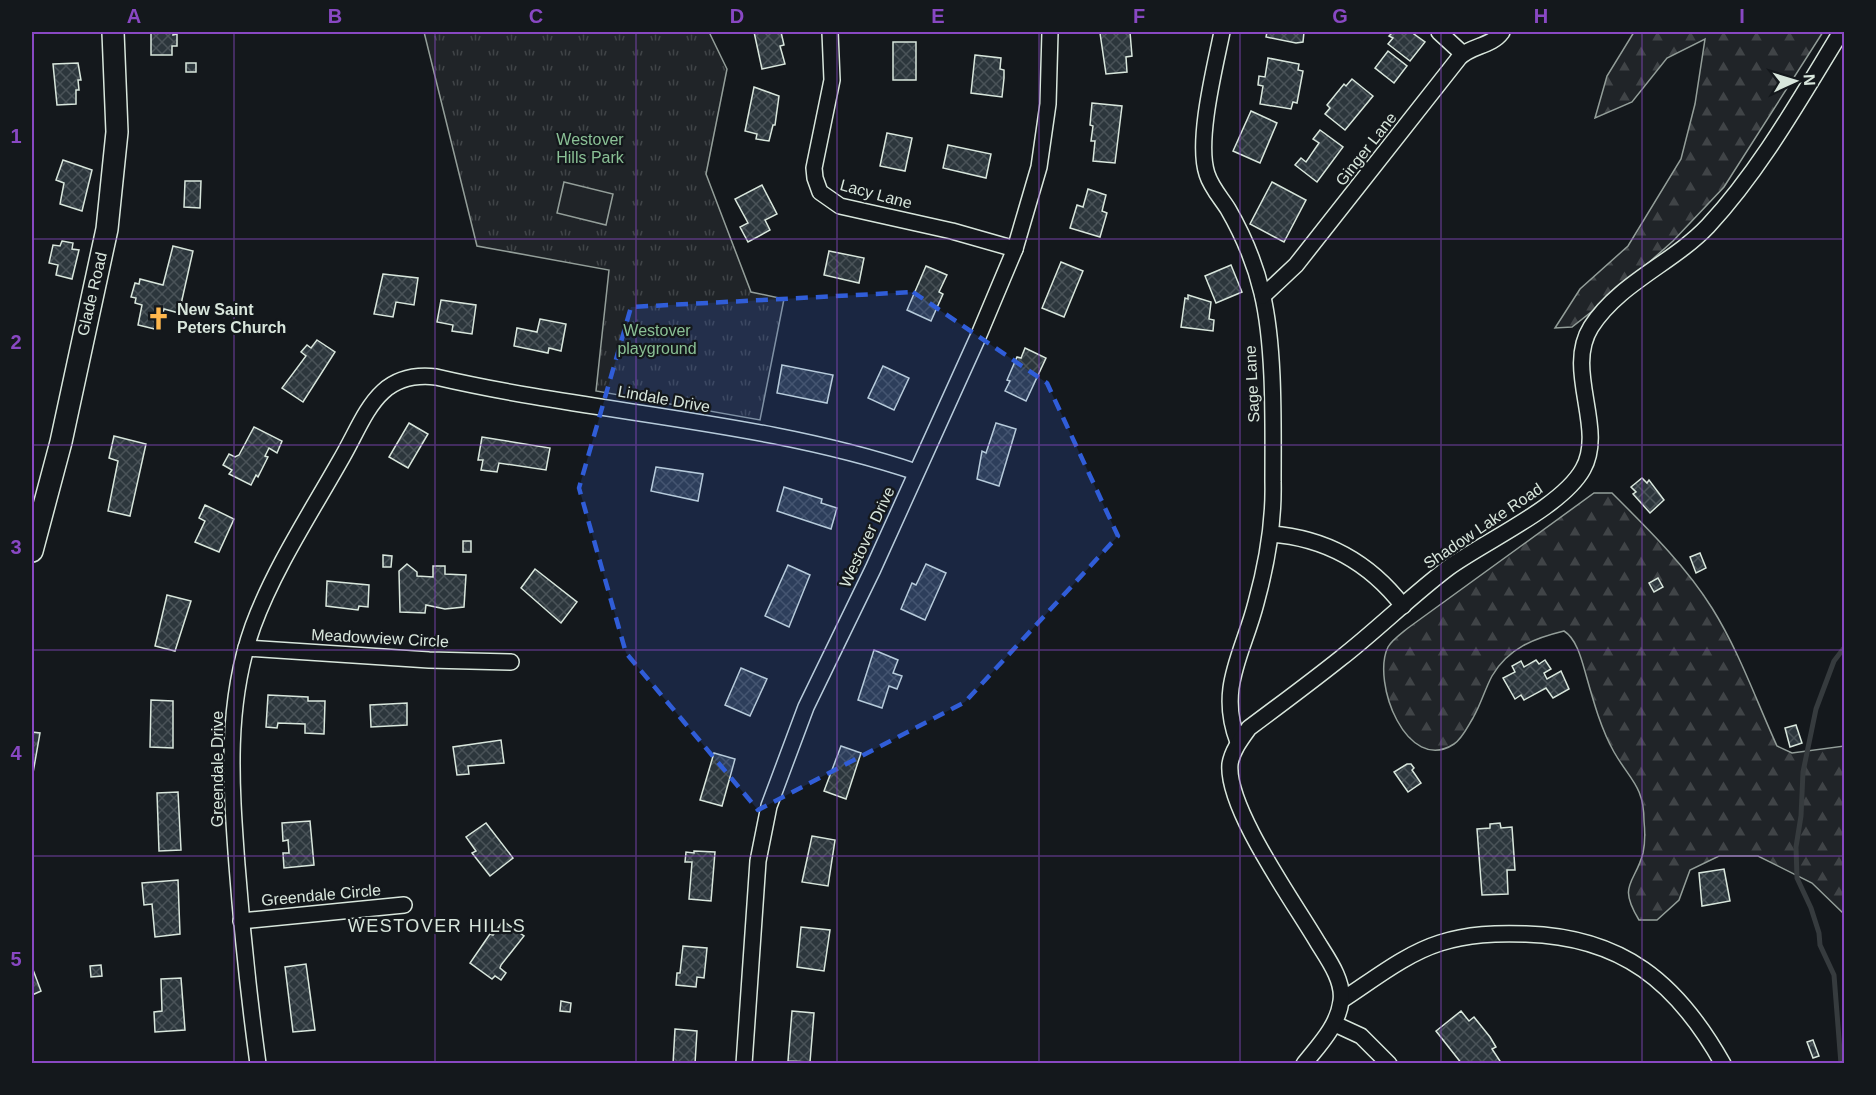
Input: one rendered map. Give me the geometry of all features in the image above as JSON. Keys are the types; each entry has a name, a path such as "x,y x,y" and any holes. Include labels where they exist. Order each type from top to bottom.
{"street":[{"name":"Glade Road","path":"32,551 61,442 107,229 117,132 113,32"},
{"name":"Lacy Lane","path":"830,32 832,80 814,172 818,188 824,196 840,206 952,231 1015,249"},
{"name":"Westover Drive","path":"744,1064 758,861 769,806 806,707 916,472 1015,249 1039,167 1048,104 1050,32"},
{"name":"Sage Lane","path":"1222,32 1207,116 1204,162 1211,184 1227,209 1250,254 1263,296 1268,338 1273,435 1274,507 1271,534 1256,606 1230,682 1229,711 1238,742"},
{"path":"1438,32 1463,54"},
{"name":"Ginger Lane","path":"1263,296 1296,265 1463,54 1489,44 1502,32"},
{"name":"Shadow Lake Road","path":"1342,1000 1334,969 1249,826 1232,791 1230,763 1238,742 1249,728 1342,658 1449,568 1560,496 1578,478 1585,465 1590,445 1581,372 1584,345 1591,327 1618,297 1706,228 1728,203 1788,118 1841,32"},
{"name":"Lindale Drive","path":"403,377 417,375 436,377 772,436 838,450 916,472"},
{"name":"Greendale Drive","path":"258,1064 241,921 232,748 235,702 246,648 259,612 278,575 361,425 380,393 390,383 403,377"},
{"path":"1271,534 1305,538 1343,552 1369,569 1402,606"},
{"name":"Meadowview Circle","path":"246,648 429,660 511,662"},
{"name":"Greendale Circle","path":"241,921 404,905"},
{"path":"1304,1064 1335,1024 1342,1000 1402,962 1438,944 1466,936 1497,933 1565,937 1606,948 1646,969 1663,983 1704,1031 1724,1064"},
{"path":"1335,1024 1361,1036 1389,1064"}],"highlighted area":[{"path":"913,292 1047,383 1118,536 965,702 758,810 626,653 579,488 631,307"}],"green space":[{"name":"Westover Hills Park","path":"424,32 709,32 727,69 706,174 751,292 784,299 760,420 596,391 609,270 477,246"},
{"path":"1634,32 1823,32 1724,187 1673,241 1609,298 1572,327 1555,328 1580,289 1628,246 1681,159 1695,104 1705,39 1667,58 1632,102 1595,118 1607,76"},
{"path":"564,182 613,194 606,225 557,213"},
{"path":"1594,493 1612,493 1665,548 1701,592 1731,641 1777,746 1792,753 1844,746 1844,914 1812,883 1758,856 1719,856 1690,870 1679,900 1657,920 1639,920 1629,899 1628,891 1644,849 1642,799 1609,743 1583,663 1572,639 1564,631 1523,646 1498,666 1476,713 1460,739 1454,744 1437,750 1421,747 1408,736 1397,720 1389,701 1385,681 1384,662 1388,647 1392,642"}],"building":[{"path":"151,32 177,34 177,46 172,46 172,55 151,55"},
{"path":"754,32 781,32 784,45 780,46 785,64 762,69"},
{"path":"1130,32 1132,56 1126,57 1127,72 1106,74 1100,33"},
{"path":"1267,32 1304,32 1303,42 1296,43 1266,37"},
{"path":"1393,32 1411,32 1425,42 1410,61 1388,44 1393,38 1389,36"},
{"path":"893,42 916,42 916,80 893,80"},
{"path":"1388,51 1407,66 1394,83 1375,68"},
{"path":"975,55 1001,58 1000,69 1004,70 1002,97 971,93"},
{"path":"1268,58 1299,64 1298,70 1303,71 1297,103 1293,102 1291,109 1260,104 1263,86 1258,85 1259,76 1265,77"},
{"path":"78,63 81,80 78,80 79,90 76,90 76,104 57,105 53,64"},
{"path":"186,63 196,63 196,72 186,72"},
{"path":"1352,79 1373,96 1345,130 1325,114 1330,108 1327,105 1344,84 1346,86"},
{"path":"754,87 779,96 775,125 773,125 769,141 756,139 757,134 745,131"},
{"path":"1092,103 1122,106 1115,163 1093,161 1095,141 1091,141 1093,126 1090,125"},
{"path":"1251,111 1277,123 1260,163 1233,151"},
{"path":"1320,130 1343,147 1317,182 1295,165 1301,158 1306,162 1319,143 1313,139"},
{"path":"887,133 912,138 905,171 880,166"},
{"path":"948,145 991,154 986,178 943,168"},
{"path":"63,160 92,170 82,211 60,204 64,183 56,180"},
{"path":"185,181 201,181 200,208 184,207"},
{"path":"1272,182 1306,200 1284,242 1250,224"},
{"path":"762,185 777,214 765,220 770,230 748,242 740,227 748,223 735,199"},
{"path":"1088,189 1106,195 1102,211 1107,213 1100,237 1070,228 1077,205 1083,207"},
{"path":"62,241 73,243 72,249 79,250 72,279 56,275 58,265 49,263 53,245 60,246"},
{"path":"173,246 193,251 179,313 164,309 159,330 138,325 142,305 135,303 136,298 131,297 135,283 139,284 140,279 163,285"},
{"path":"829,251 864,258 859,283 824,275"},
{"path":"1061,262 1083,271 1064,317 1042,308"},
{"path":"1231,265 1242,292 1216,303 1205,276"},
{"path":"926,266 947,275 939,292 943,294 931,321 907,310"},
{"path":"383,274 418,278 414,305 396,302 393,317 374,314"},
{"path":"1188,295 1211,302 1209,319 1214,320 1213,331 1181,327 1185,298 1188,299"},
{"path":"441,300 476,305 472,334 452,331 453,325 437,322"},
{"path":"540,319 566,324 561,351 549,348 548,353 514,346 517,328 537,332"},
{"path":"317,340 335,352 303,402 282,388 306,356 301,352 307,345 311,348"},
{"path":"1025,348 1046,358 1026,401 1005,391 1017,357 1021,358"},
{"path":"782,365 833,375 827,403 777,393"},
{"path":"883,366 909,378 894,410 868,398"},
{"path":"409,423 428,434 408,468 389,457"},
{"path":"996,423 1016,429 999,486 977,479 982,451 986,453"},
{"path":"254,427 282,441 277,453 269,448 265,456 268,457 258,477 256,475 251,485 229,474 232,470 223,465 229,454 235,457 239,455"},
{"path":"114,436 146,444 130,516 108,511 118,461 109,458"},
{"path":"482,437 550,448 546,470 499,463 497,472 481,470 483,460 478,460"},
{"path":"656,467 703,474 698,501 651,491"},
{"path":"1642,478 1647,483 1649,480 1664,500 1650,513 1633,494 1636,492 1631,487"},
{"path":"784,487 822,499 821,503 837,508 831,529 777,511"},
{"path":"205,505 234,519 219,552 195,542 205,521 199,518"},
{"path":"463,541 471,541 471,552 463,552"},
{"path":"1700,553 1706,568 1696,573 1690,557"},
{"path":"383,555 392,556 391,567 383,567"},
{"path":"407,564 417,572 417,576 433,577 433,566 445,566 445,574 466,575 464,607 445,609 426,605 425,613 400,612 399,571"},
{"path":"926,564 946,573 925,620 901,609 912,583 916,585"},
{"path":"788,565 810,575 789,627 765,616"},
{"path":"535,569 577,602 561,623 521,588"},
{"path":"1658,578 1663,587 1654,592 1649,583"},
{"path":"327,581 369,585 368,607 359,606 358,610 326,606"},
{"path":"167,595 191,601 175,651 155,646"},
{"path":"874,650 898,660 893,673 902,676 897,689 889,686 882,708 858,700"},
{"path":"1536,660 1539,664 1545,660 1551,669 1544,673 1547,679 1561,671 1569,689 1553,698 1546,688 1524,700 1521,695 1515,699 1503,678 1515,672 1512,666 1521,661 1524,667"},
{"path":"741,668 767,679 750,716 725,705"},
{"path":"268,695 308,697 308,701 325,701 324,734 305,733 305,724 278,723 277,728 266,727"},
{"path":"151,700 173,701 173,748 150,747"},
{"path":"407,703 407,725 371,727 370,705"},
{"path":"1796,725 1802,743 1790,747 1785,728"},
{"path":"32,732 40,733 33,773 32,773"},
{"path":"501,740 504,763 468,766 469,774 457,775 453,747"},
{"path":"841,746 861,753 846,799 824,791"},
{"path":"714,753 735,759 722,806 700,800"},
{"path":"1411,764 1414,768 1412,770 1421,783 1408,792 1394,772"},
{"path":"178,792 181,850 159,851 157,793"},
{"path":"310,821 314,865 284,868 283,853 289,853 288,840 283,841 282,823"},
{"path":"486,823 513,858 490,876 472,853 476,851 466,837"},
{"path":"1500,823 1501,828 1512,827 1515,870 1507,870 1508,894 1482,895 1477,829 1490,828 1490,824"},
{"path":"812,836 835,840 828,886 802,882"},
{"path":"694,851 715,852 711,901 689,899 692,862 685,862 686,852 694,853"},
{"path":"1724,869 1730,901 1702,906 1699,873"},
{"path":"178,880 180,934 155,937 152,904 144,905 142,883"},
{"path":"503,921 524,936 501,965 500,968 506,973 501,980 495,976 492,979 470,963 490,934 493,935"},
{"path":"801,927 830,930 824,971 797,967"},
{"path":"683,946 707,948 704,978 697,977 696,987 676,985 677,973 680,973"},
{"path":"306,964 315,1030 293,1032 285,967"},
{"path":"101,965 102,976 91,977 90,966"},
{"path":"32,967 41,991 32,995"},
{"path":"181,978 185,1030 155,1032 154,1012 162,1011 161,979"},
{"path":"561,1001 571,1003 570,1012 560,1011"},
{"path":"792,1011 814,1013 810,1062 788,1061"},
{"path":"1461,1011 1469,1021 1474,1017 1490,1037 1496,1047 1492,1049 1502,1064 1462,1064 1436,1031"},
{"path":"675,1029 697,1031 695,1064 673,1064"},
{"path":"1813,1040 1819,1056 1813,1058 1807,1042"}],"waterway":[{"path":"1841,1064 1834,975 1820,945 1819,933 1811,908 1797,878 1796,847 1801,816 1803,772 1816,709 1834,661 1844,648"}],"place":[{"name":"New Saint Peters Church","path":"159,318"}],"district":[{"name":"WESTOVER HILLS","path":"437,926"}],"park label":[{"name":"Westover playground","path":"657,339"}]}
